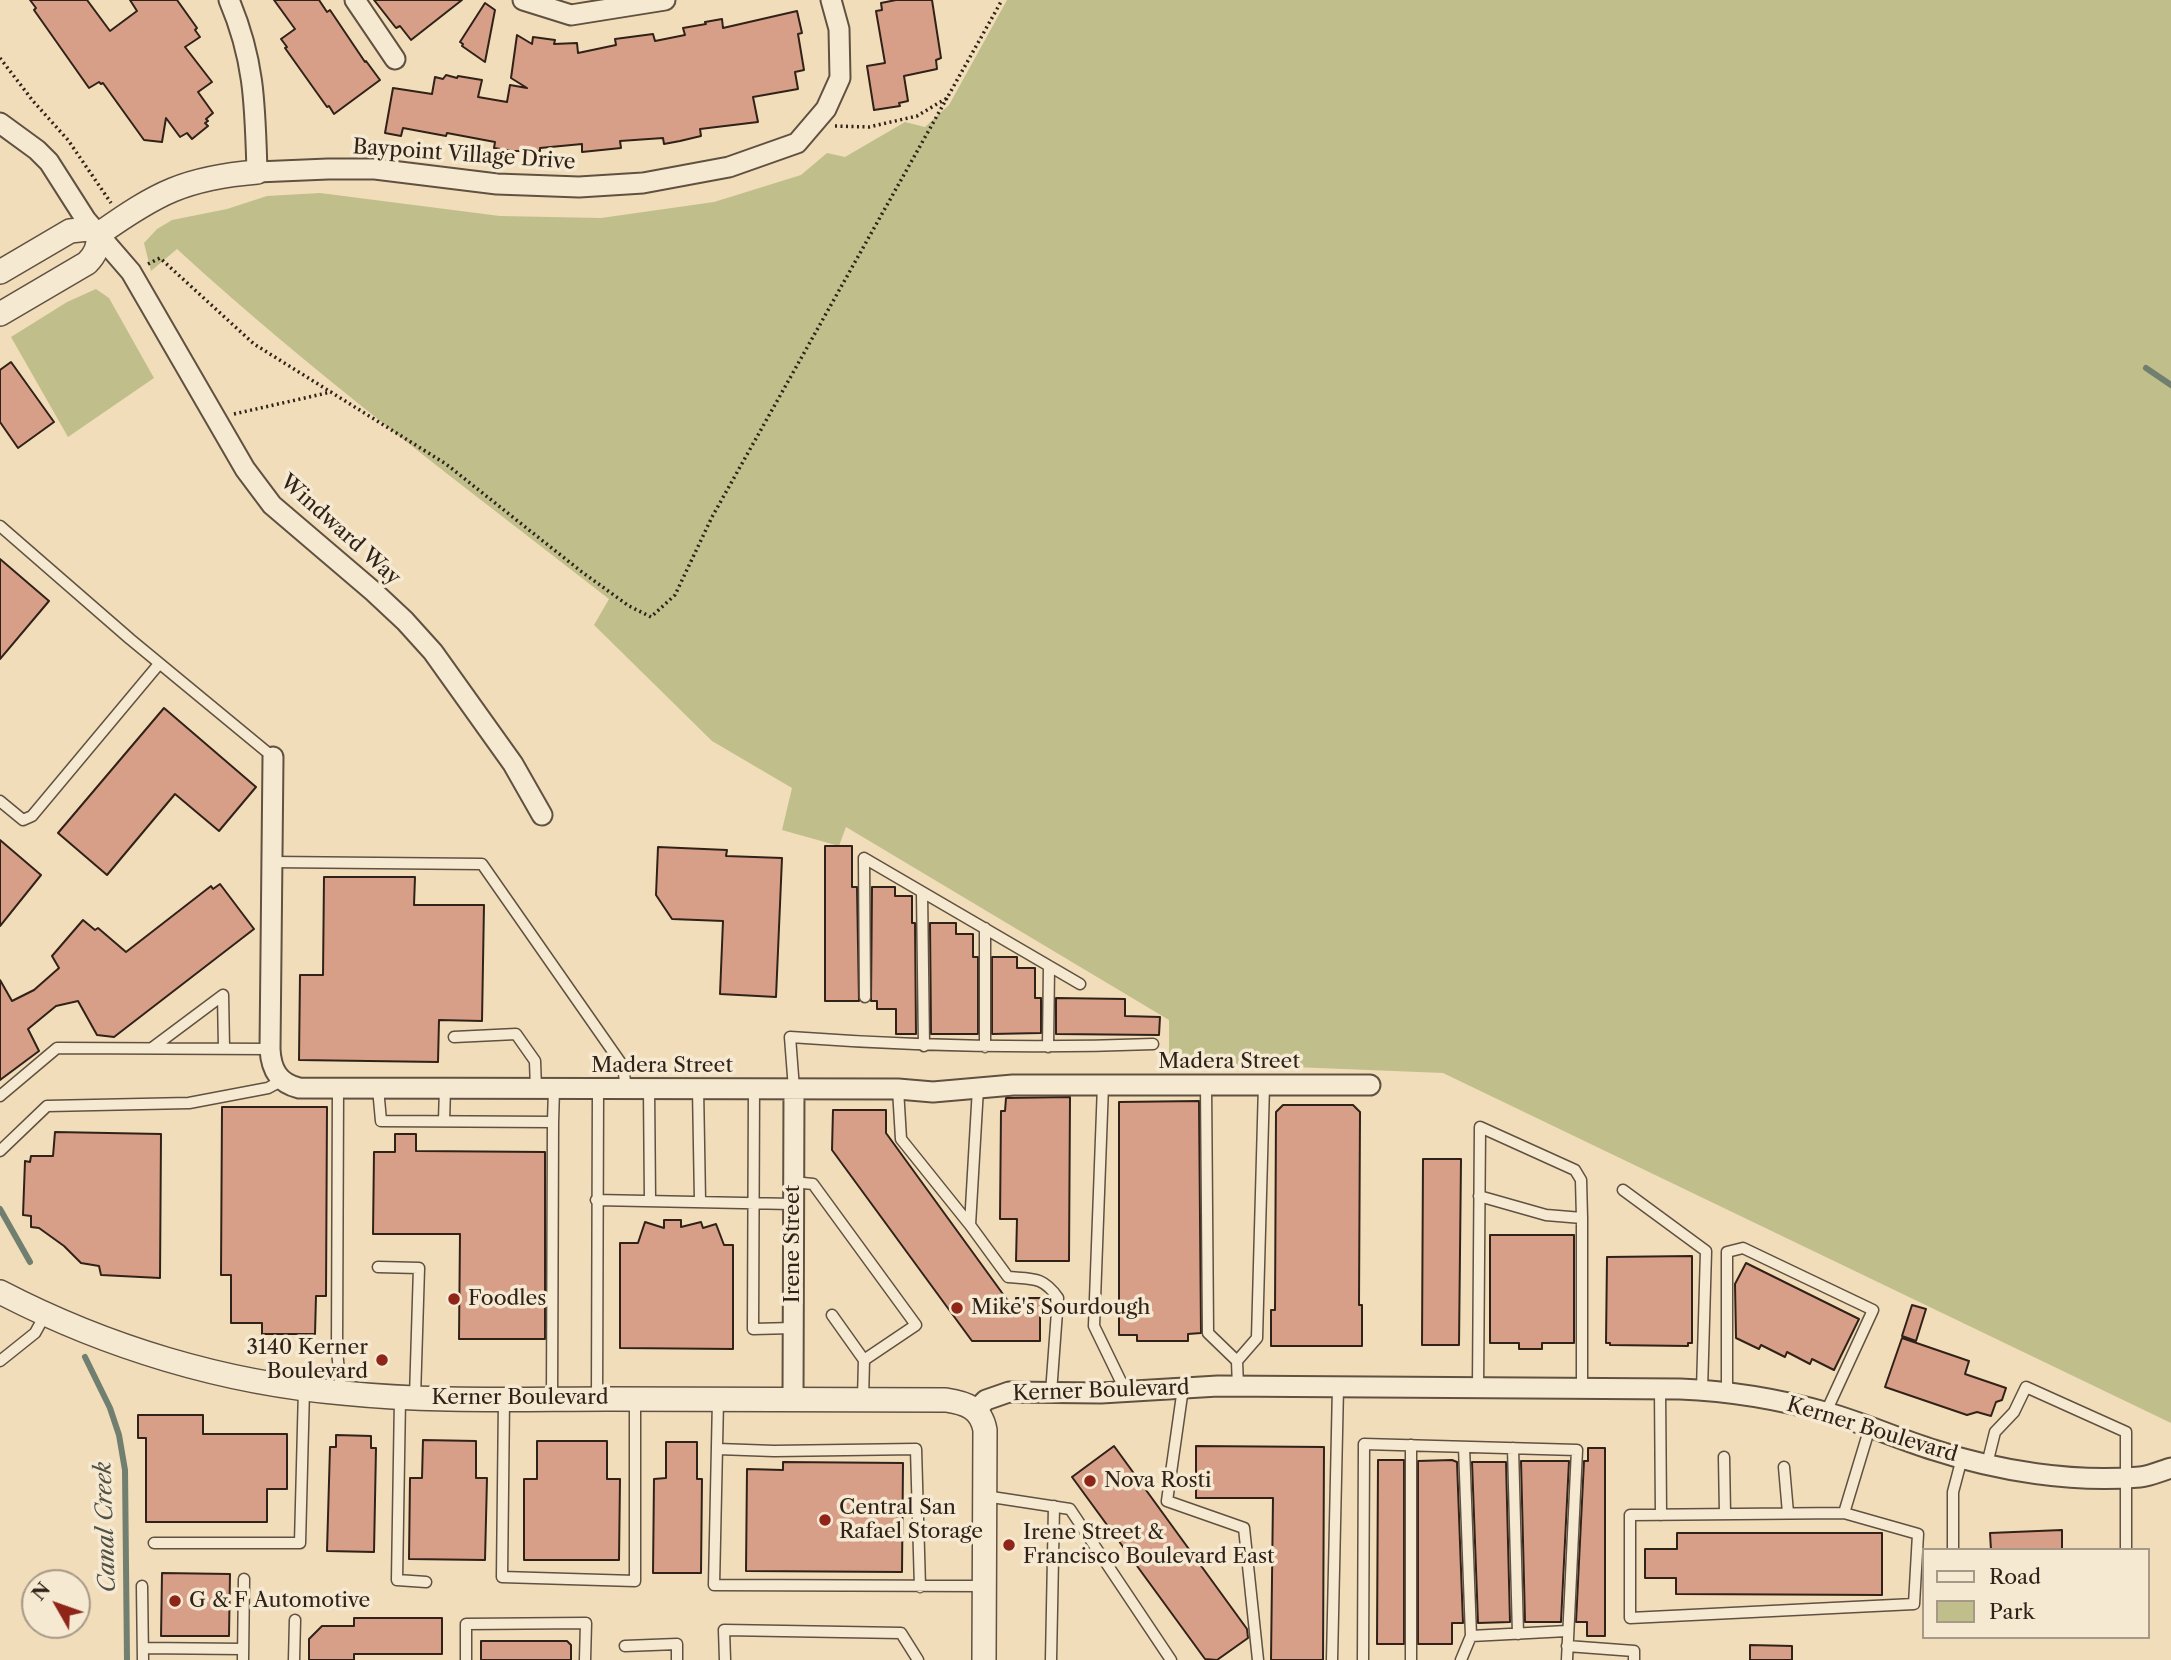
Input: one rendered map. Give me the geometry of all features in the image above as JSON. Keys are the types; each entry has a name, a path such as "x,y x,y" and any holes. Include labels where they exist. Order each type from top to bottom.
{"street":[{"path":"99,234 152,199 189,183 257,172 254,85 229,0"},
{"path":"355,0 395,59"},
{"path":"523,0 571,15 665,0"},
{"name":"Baypoint Village Drive","path":"257,172 356,169 415,173 519,186 579,187 664,180 729,167 797,143 826,109 840,78 839,29 831,0"},
{"name":"Windward Way","path":"0,122 49,162 75,204 131,272 245,469 272,505 382,599 433,652 513,764 542,815"},
{"path":"0,272 70,231 88,229 99,234"},
{"path":"0,314 87,263 98,248 99,234"},
{"path":"273,757 270,1049 272,1066 281,1080"},
{"name":"Madera Street","path":"281,1080 289,1086 299,1088 794,1088 933,1092 1013,1085 1370,1085"},
{"name":"Irene Street","path":"793,1400 794,1088"},
{"name":"Kerner Boulevard","path":"0,1292 89,1333 169,1360 251,1380 341,1393 408,1398 946,1400 967,1404 976,1410 986,1400 1009,1392 1127,1392 1238,1387 1660,1388 1727,1392 1781,1401 1826,1412 1924,1447 1987,1464 2062,1475 2126,1477 2143,1477 2171,1468"},
{"path":"976,1410 985,1430 984,1660"}],"lane":[{"path":"0,526 159,664 273,757"},
{"path":"0,801 23,820 33,816 159,664"},
{"path":"865,997 864,858 1080,984"},
{"path":"272,862 482,864 623,1066 626,1089"},
{"path":"922,892 924,1046"},
{"path":"985,928 985,1047"},
{"path":"1048,1047 1049,966"},
{"path":"152,1048 223,995 224,1048"},
{"path":"454,1037 516,1034 535,1061 545,1089 553,1122 552,1399"},
{"path":"794,1088 790,1037 924,1046 1153,1044"},
{"path":"0,1096 57,1048 270,1049"},
{"path":"0,1151 47,1106 189,1103 268,1088 281,1080"},
{"path":"1103,1085 1094,1326 1127,1392"},
{"path":"1206,1085 1208,1333 1237,1361"},
{"path":"1238,1387 1237,1361 1257,1338 1264,1085"},
{"path":"338,1088 337,1350 341,1393"},
{"path":"378,1088 381,1121 553,1122"},
{"path":"444,1121 445,1088"},
{"path":"698,1088 700,1201"},
{"path":"754,1088 753,1329 793,1328"},
{"path":"970,1225 978,1088"},
{"path":"597,1399 598,1089"},
{"path":"649,1089 650,1200"},
{"path":"898,1089 901,1139 1008,1277 1038,1279 1049,1285 1058,1298 1051,1393"},
{"path":"1478,1387 1480,1127 1575,1170 1581,1180 1582,1388"},
{"path":"793,1182 813,1184 916,1325 864,1360"},
{"path":"1623,1190 1706,1251 1702,1390"},
{"path":"1479,1196 1546,1215 1582,1218"},
{"path":"596,1200 792,1204"},
{"path":"1727,1392 1727,1252 1743,1248 1873,1310 1826,1412"},
{"path":"378,1267 419,1268 397,1580 426,1582"},
{"path":"0,1361 35,1334 45,1314"},
{"path":"832,1314 864,1360 863,1400"},
{"path":"1332,1660 1338,1387"},
{"path":"1987,1464 1994,1432 2014,1412 2026,1387 2126,1432 2126,1548"},
{"path":"1183,1388 1167,1501 1244,1528 1258,1660"},
{"path":"1660,1388 1661,1515"},
{"path":"154,1543 300,1543 304,1389"},
{"path":"504,1399 502,1577 635,1581 635,1399"},
{"path":"718,1399 714,1585 984,1586"},
{"path":"1844,1513 1870,1427"},
{"path":"1363,1660 1364,1444 1577,1450 1567,1660"},
{"path":"1411,1445 1411,1660"},
{"path":"1461,1660 1471,1636 1464,1447"},
{"path":"1513,1448 1518,1633"},
{"path":"718,1449 916,1449 920,1587"},
{"path":"1724,1457 1725,1514"},
{"path":"1954,1548 1953,1492 1962,1458"},
{"path":"1784,1467 1788,1513"},
{"path":"985,1496 1070,1509 1171,1660"},
{"path":"1051,1660 1055,1506"},
{"path":"1844,1513 1918,1534 1914,1604 1630,1618 1630,1515 1844,1513"},
{"path":"143,1648 243,1655 244,1579"},
{"path":"142,1586 143,1660"},
{"path":"294,1660 295,1620"},
{"path":"466,1660 466,1624 586,1623 585,1660"},
{"path":"724,1660 724,1630 901,1633 918,1660"},
{"path":"1471,1636 1567,1631"},
{"path":"625,1646 677,1644 677,1660"},
{"path":"1567,1646 1634,1651 1634,1660"}],"path":[{"path":"131,272 160,258 254,344 446,464 582,572 629,606 651,617 675,595 712,517 1002,0"},
{"path":"0,58 68,140 120,219"},
{"path":"812,125 869,127 918,116 947,98"},
{"path":"215,419 331,392"}],"green space":[{"path":"1007,0 2171,0 2171,1423 1443,1073 1169,1062 1169,1020 846,827 839,846 782,830 792,788 712,741 594,625 609,599 335,385 177,249 151,271 144,243 157,229 172,220 227,209 267,196 320,193 500,216 601,218 714,202 801,175 827,153 845,157 905,122 925,127 949,105"},
{"path":"96,289 109,298 154,378 68,437 11,337 67,302"}],"building":[{"path":"30,0 87,0 110,31 137,11 130,0 177,0 197,28 195,30 200,37 185,47 212,82 198,92 213,113 206,119 208,126 192,139 187,133 180,137 166,118 162,142 144,140 103,83 99,82 89,88 34,10 36,8"},
{"path":"274,0 319,0 327,12 330,10 380,80 334,114 285,48 287,47 281,39 295,29"},
{"path":"374,0 462,0 411,40 400,26 396,28"},
{"path":"896,0 932,0 941,58 936,60 937,69 904,76 908,101 899,103 900,106 874,110 867,66 885,63 876,11 882,10 881,3"},
{"path":"485,3 495,10 485,62 460,42"},
{"path":"797,11 802,33 798,34 804,70 795,72 798,89 753,97 758,122 700,129 701,136 664,144 663,138 620,141 621,148 582,152 582,144 540,148 540,151 513,151 494,148 495,142 447,133 446,136 403,128 401,136 385,133 393,88 432,94 435,77 443,79 446,75 458,76 482,80 478,97 507,102 510,85 527,88 511,78 517,35 532,44 533,37 555,40 554,44 577,43 578,53 616,45 615,39 653,34 655,41 685,35 683,28 706,24 705,22 722,19 723,28"},
{"path":"11,362 54,422 18,448 0,422 0,370"},
{"path":"0,559 49,601 0,659"},
{"path":"164,708 256,787 219,831 175,794 107,875 58,833"},
{"path":"0,840 41,875 0,926"},
{"path":"825,846 852,846 852,887 857,887 859,1001 825,1001"},
{"path":"658,847 727,850 726,856 782,858 776,997 720,994 723,921 672,919 656,895"},
{"path":"324,877 415,877 414,905 484,905 482,1021 439,1020 438,1062 299,1060 300,975 323,975"},
{"path":"220,884 254,929 114,1037 97,1035 78,1001 56,1006 28,1029 39,1051 0,1080 0,980 12,1001 34,990 59,968 52,956 83,920 95,930 98,928 126,952 211,886 213,889"},
{"path":"872,887 895,887 895,896 912,896 912,923 915,923 916,1034 896,1034 896,1009 877,1009 877,1001 871,1001"},
{"path":"930,923 956,923 956,934 973,934 973,957 978,957 978,1034 931,1034"},
{"path":"992,957 1017,957 1017,968 1035,968 1035,998 1041,998 1041,1033 992,1034"},
{"path":"1056,998 1125,999 1125,1016 1160,1017 1159,1035 1056,1034"},
{"path":"1070,1097 1069,1261 1016,1261 1017,1219 1000,1219 1001,1111 1005,1111 1006,1098"},
{"path":"1199,1101 1201,1333 1188,1334 1188,1341 1137,1341 1137,1335 1119,1335 1119,1102"},
{"path":"1283,1105 1353,1105 1360,1112 1359,1305 1362,1305 1362,1346 1271,1346 1271,1310 1275,1310 1276,1112"},
{"path":"222,1107 327,1107 326,1296 316,1296 315,1334 262,1334 262,1323 231,1323 231,1275 221,1275"},
{"path":"833,1110 886,1110 886,1133 1016,1312 1016,1298 1040,1298 1040,1341 972,1341 832,1150"},
{"path":"55,1132 161,1134 160,1278 101,1275 99,1266 81,1263 64,1246 39,1228 31,1227 31,1216 23,1215 25,1161 30,1162 31,1156 53,1156"},
{"path":"395,1134 416,1134 416,1151 545,1152 545,1339 459,1339 460,1234 373,1234 374,1152 395,1152"},
{"path":"1423,1159 1461,1159 1459,1345 1422,1345"},
{"path":"664,1220 681,1220 681,1227 701,1222 703,1228 716,1224 724,1245 733,1245 733,1349 620,1348 620,1243 638,1243 645,1222 664,1228"},
{"path":"1490,1235 1574,1235 1574,1343 1542,1343 1542,1349 1519,1349 1519,1343 1490,1343"},
{"path":"1692,1256 1692,1343 1688,1343 1688,1346 1606,1343 1607,1257"},
{"path":"1746,1263 1859,1319 1834,1370 1812,1359 1810,1364 1787,1352 1785,1357 1761,1345 1759,1349 1736,1338 1735,1284"},
{"path":"1912,1305 1926,1309 1916,1341 1902,1336"},
{"path":"1902,1338 1969,1361 1965,1374 2006,1388 2002,1400 1996,1402 1991,1416 1977,1412 1967,1415 1885,1387"},
{"path":"138,1415 203,1415 203,1434 287,1434 287,1489 267,1489 267,1522 146,1522 146,1438 138,1438"},
{"path":"336,1435 371,1436 371,1448 376,1448 374,1552 327,1551 330,1447 336,1447"},
{"path":"423,1440 476,1441 476,1478 487,1478 485,1560 409,1559 410,1478 422,1478"},
{"path":"537,1441 607,1441 607,1479 620,1479 619,1560 524,1560 524,1479 537,1479"},
{"path":"666,1442 697,1442 697,1479 702,1479 701,1573 653,1573 654,1479 666,1478"},
{"path":"1114,1446 1247,1629 1248,1638 1217,1660 1205,1659 1072,1477"},
{"path":"1196,1446 1324,1447 1323,1660 1271,1660 1273,1498 1196,1498"},
{"path":"1588,1448 1605,1448 1605,1636 1587,1636 1587,1622 1576,1622 1584,1461 1588,1461"},
{"path":"1378,1460 1404,1460 1404,1644 1377,1644"},
{"path":"1418,1461 1457,1462 1463,1623 1452,1623 1452,1644 1418,1644"},
{"path":"1521,1461 1569,1461 1561,1622 1525,1622"},
{"name":"Central San Rafael Storage","path":"783,1462 903,1463 902,1572 746,1571 747,1469 783,1470"},
{"path":"1472,1462 1506,1462 1510,1622 1478,1623"},
{"path":"2062,1530 2062,1548 1991,1548 1990,1533"},
{"path":"1677,1533 1882,1533 1882,1595 1676,1594 1676,1578 1645,1578 1645,1549 1677,1549"},
{"path":"162,1573 230,1574 229,1636 161,1636"},
{"path":"354,1618 442,1618 442,1654 354,1654 354,1660 309,1660 309,1639 322,1626 354,1626"},
{"path":"481,1641 567,1641 571,1645 571,1660 481,1660"},
{"path":"1750,1645 1792,1646 1792,1660 1750,1660"}],"waterway":[{"path":"2146,368 2171,385"},
{"name":"Canal Creek","path":"0,1209 30,1262"},
{"name":"Canal Creek","path":"85,1357 110,1408 119,1435 125,1470 127,1660"}],"place":[{"name":"Foodles","path":"454,1299"},
{"name":"Mike's Sourdough","path":"957,1308"},
{"name":"3140 Kerner Boulevard","path":"382,1360"},
{"name":"Nova Rosti","path":"1090,1481"},
{"name":"Central San Rafael Storage","path":"825,1520"},
{"name":"Irene Street & Francisco Boulevard East","path":"1009,1545"},
{"name":"G & F Automotive","path":"175,1601"}]}
